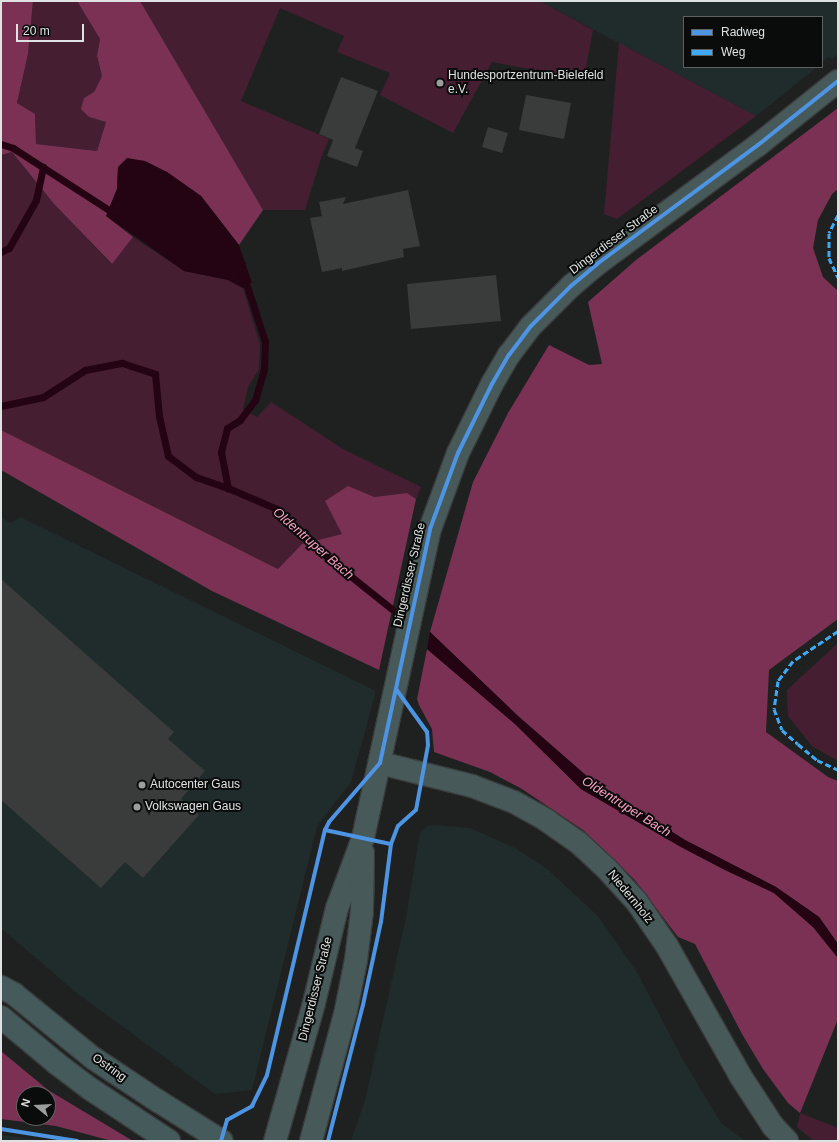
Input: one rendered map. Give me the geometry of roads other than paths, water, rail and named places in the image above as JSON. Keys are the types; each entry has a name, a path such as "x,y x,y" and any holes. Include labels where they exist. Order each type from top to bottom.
{"main road":[{"name":"Ostring","path":"1,987 14,994 93,1058 222,1141"},
{"path":"1,1017 67,1071 170,1141"}],"street":[{"name":"Dingerdisser Straße","path":"275,1141 314,1003 337,908 363,838 430,529 458,453 492,384 510,355 531,326 548,308 597,264 758,145 838,81"},
{"name":"Niedernholz","path":"380,763 472,786 514,802 546,820 579,843 606,868 637,902 667,946 741,1077 774,1126 787,1141"},
{"name":"Dingerdisser Straße","path":"311,1141 346,1010 356,960 362,911 363,838"}],"water":[{"path":"127,158 145,161 167,172 201,196 239,245 252,283 246,283 243,288 228,280 184,271 106,216 117,189 118,167"},
{"path":"430,632 518,716 597,785 685,840 776,887 819,917 838,944 838,958 813,927 774,893 681,847 581,789 515,724 427,649"}],"waterway":[{"name":"Oldentruper Bach","path":"1,144 13,148 109,210 119,213"},
{"name":"Oldentruper Bach","path":"1,252 9,248 36,200 43,167"},
{"name":"Oldentruper Bach","path":"241,275 246,283 265,342 264,369 255,400 240,420 227,428 221,452 228,488 277,509 328,558 392,609"},
{"name":"Oldentruper Bach","path":"1,406 43,397 85,370 122,363 155,374 159,416 168,456 196,477 228,488"}],"place":[{"name":"Hundesportzentrum-Bielefeld e.V.","path":"440,83"},
{"name":"Autocenter Gaus","path":"142,785"},
{"name":"Volkswagen Gaus","path":"137,807"}]}
